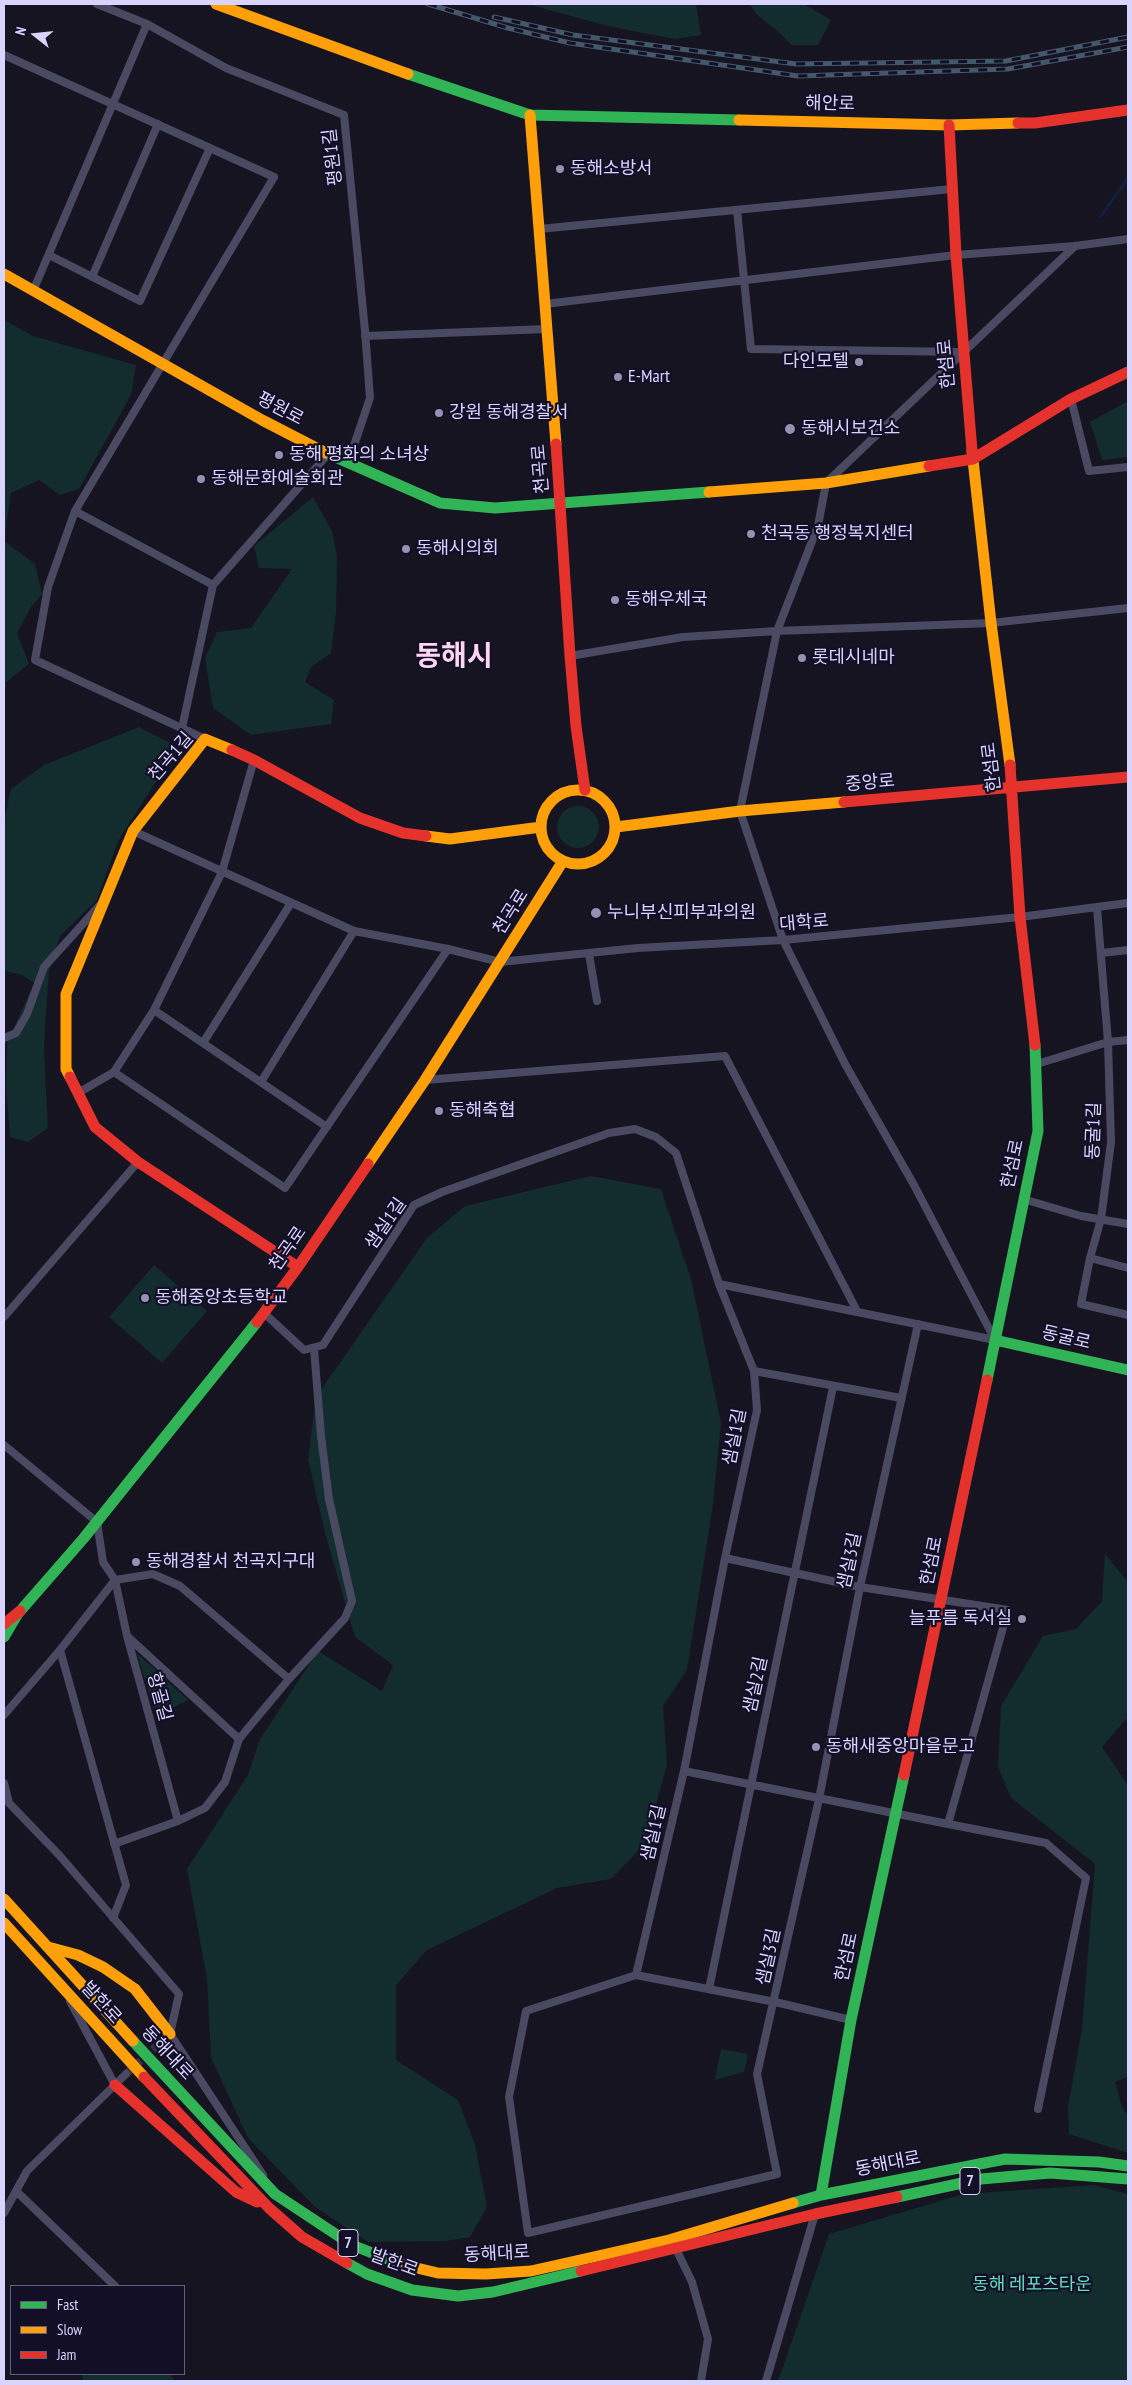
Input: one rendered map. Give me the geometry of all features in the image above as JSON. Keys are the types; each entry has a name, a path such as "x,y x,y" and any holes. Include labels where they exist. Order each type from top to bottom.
{"street":[{"name":"평원1길","path":"97,4 147,24 226,68 344,115 370,398 348,463"},
{"name":"해안로","path":"216,4 466,95 530,115 949,125 1035,122 1128,110"},
{"path":"33,291 147,24"},
{"path":"4,55 274,177 75,511 48,588 35,660 205,739"},
{"name":"천곡로","path":"530,115 561,504 570,656 576,726 585,790"},
{"path":"92,277 158,124"},
{"name":"한섬로","path":"815,2214 821,2195 850,2020 942,1602 1038,1131 1036,1064 1020,917 1013,788 991,624 973,459 956,255 949,125"},
{"path":"48,255 140,301 210,148"},
{"path":"539,229 952,189"},
{"path":"737,210 751,349 964,352"},
{"path":"545,304 956,255 1075,246 1128,239"},
{"path":"995,1340 918,1193 845,1064 783,940 740,811 777,631 818,526 826,483 1075,246"},
{"name":"평원로","path":"4,274 262,420 328,454 440,503 495,508 826,483 973,459"},
{"path":"365,336 547,329"},
{"path":"973,459 1071,399 1128,372"},
{"path":"1071,399 1089,471 1128,467"},
{"path":"182,728 214,585 328,454"},
{"path":"75,511 214,585"},
{"path":"570,656 684,637 777,631 991,624 1128,608"},
{"name":"천곡1길","path":"78,1093 66,1069 66,994 133,831 205,739 254,760 360,818 403,832 450,839 541,827"},
{"path":"254,760 222,872 154,1010 114,1072 78,1093 95,1126 138,1162 298,1267"},
{"name":"중앙로","path":"616,827 740,811 1128,778"},
{"path":"572,790 585,790 603,799 611,810 616,827 612,842 598,859 584,864 571,864 558,859 546,847 541,827 544,813 556,797 572,790"},
{"name":"대학로","path":"133,831 354,931 448,949 500,962 638,948 783,940 1020,917 1128,904"},
{"name":"천곡로","path":"4,1629 97,1522 264,1313 298,1267 424,1080 563,861"},
{"path":"4,1038 16,1032 20,1026 44,967 105,900"},
{"path":"203,1043 291,903"},
{"name":"동굴1길","path":"1097,908 1108,1042 1111,1142 1100,1218 1081,1304 1128,1315"},
{"path":"262,1082 354,931"},
{"path":"114,1072 285,1188 448,949"},
{"path":"1102,953 1128,950"},
{"path":"589,954 597,1001"},
{"path":"154,1010 327,1127"},
{"path":"1036,1064 1108,1042 1128,1040"},
{"path":"424,1080 725,1056 857,1311"},
{"name":"샘실1길","path":"314,1348 324,1345 414,1205 442,1192 609,1133 635,1130 656,1137 676,1153 719,1284 754,1371 758,1410 725,1558 684,1771 636,1975"},
{"path":"4,1317 138,1162"},
{"path":"1023,1199 1128,1224"},
{"path":"1090,1258 1128,1268"},
{"path":"719,1284 995,1340"},
{"path":"114,1844 205,1808 225,1782 239,1739 289,1679 345,1618 352,1601 329,1499 321,1436 314,1348 304,1350 264,1313"},
{"name":"샘실3길","path":"636,1975 526,2011 509,2098 528,2233 777,2174 757,2074 775,2002 819,1799 860,1587 918,1324"},
{"name":"동굴로","path":"995,1340 1128,1370"},
{"path":"754,1371 901,1398"},
{"name":"샘실2길","path":"708,1989 833,1387"},
{"path":"4,1445 97,1522"},
{"name":"항골길","path":"97,1522 103,1562 115,1580 127,1636 178,1820"},
{"path":"725,1558 860,1587 942,1602 1008,1610 948,1824"},
{"path":"4,1714 60,1650 115,1580 153,1574 180,1586 289,1679"},
{"path":"4,1624 20,1611"},
{"path":"4,1637 20,1611"},
{"path":"127,1636 239,1739"},
{"path":"60,1650 126,1885 113,1918"},
{"path":"684,1771 1046,1842 1086,1878 1038,2109"},
{"path":"4,1783 9,1803 60,1856 179,1994 170,2034"},
{"name":"동해대로","path":"4,1894 6,1902 222,2139 275,2194 352,2245 395,2263 438,2273 486,2274 531,2271 669,2240 821,2195 959,2167 1005,2159 1060,2159 1128,2166"},
{"name":"발한로","path":"4,1923 176,2112 269,2208 302,2237 367,2274 412,2290 458,2296 493,2292 815,2214"},
{"path":"48,1947 86,1959 103,1967 135,1989 170,2034 275,2194"},
{"path":"636,1975 775,2002 850,2020"},
{"path":"64,1990 115,2085 236,2192 269,2208"},
{"path":"4,2213 27,2170 126,2074"},
{"name":"동해대로","path":"815,2214 981,2179 1050,2173 1128,2179"},
{"path":"16,2191 114,2285"},
{"path":"766,2381 815,2214"},
{"path":"676,2249 692,2282 708,2339 700,2381"}],"green space":[{"path":"527,4 696,4 701,35 675,39 611,27"},
{"path":"749,4 804,4 831,20 818,45 791,45 779,32 758,16"},
{"path":"4,320 33,336 136,365 131,395 79,489 60,495 39,480 11,493 4,541"},
{"path":"1128,401 1128,457 1102,460 1090,422"},
{"path":"313,497 332,531 337,557 336,613 331,653 311,667 305,682 334,700 331,724 251,735 213,708 205,658 217,632 251,628 292,569 259,568 254,546"},
{"path":"4,541 35,564 42,594 31,607 17,633 29,664 4,684"},
{"path":"139,727 178,747 118,841 97,900 60,936 49,971 45,1026 44,1051 48,1128 28,1142 10,1137 6,1089 7,1043 34,983 22,975 4,971 4,822 11,789 44,765"},
{"path":"578,806 593,812 599,827 593,842 578,848 563,842 557,827 563,812"},
{"path":"591,1176 661,1189 691,1279 721,1423 713,1504 687,1670 663,1706 667,1765 645,1844 611,1879 557,1888 427,1950 396,1985 396,2060 458,2100 475,2145 487,2207 470,2237 446,2241 368,2242 315,2207 248,2138 211,2058 207,1979 187,1869 248,1775 260,1739 318,1651 382,1691 393,1665 355,1637 325,1533 308,1459 316,1397 427,1238 465,1206"},
{"path":"154,1265 207,1311 162,1363 109,1317"},
{"path":"1105,1554 1128,1582 1128,1717 1102,1747 1128,1785 1128,2077 1115,2082 1122,2107 1128,2116 1128,2153 1069,2134 1068,2107 1082,2029 1095,1864 1011,1798 998,1767 1001,1706 1043,1636 1076,1629 1102,1601"},
{"path":"137,1653 188,1700 156,1717"},
{"path":"721,2049 748,2054 744,2072 715,2080"},
{"name":"동해 레포츠타운","path":"1094,2185 1128,2194 1128,2381 778,2381 829,2234 963,2194"},
{"path":"82,2375 171,2375 174,2381 83,2381"}],"waterway":[{"path":"1101,216 1128,178"}],"tunnel":[{"path":"126,2074 170,2034"}],"railway":[{"path":"428,4 508,28 570,43 798,76 1008,69 1128,47"},
{"path":"494,17 573,35 796,64 1006,61 1128,37"}],"traffic: fast":[{"path":"408,74 530,115 739,120"},
{"path":"326,453 440,503 495,508 709,492"},
{"path":"987,1380 1038,1131 1035,1045"},
{"path":"15,1617 83,1539 257,1322"},
{"path":"995,1340 1128,1370"},
{"path":"4,1637 17,1615"},
{"path":"821,2195 851,2020 904,1775"},
{"path":"133,2041 275,2194 352,2245 400,2264"},
{"path":"793,2203 821,2195 1005,2159 1099,2162 1128,2166"},
{"path":"897,2197 981,2179 1050,2173 1128,2179"},
{"path":"347,2263 367,2274 412,2290 458,2296 493,2292 581,2271"}],"traffic: slow":[{"path":"216,4 408,74"},
{"path":"530,115 556,444"},
{"path":"739,120 949,125 1018,123"},
{"path":"4,274 262,420 326,453"},
{"path":"972,451 991,623 1010,765"},
{"path":"709,492 826,483 929,466"},
{"path":"70,1077 66,1069 66,994 133,831 205,739 232,750"},
{"path":"578,790 599,796 609,806 615,827 609,848 599,858 578,864 557,858 547,848 541,827 547,806 557,796 578,790"},
{"path":"616,827 740,811 844,802"},
{"path":"426,836 450,839 541,827"},
{"path":"368,1164 425,1080 563,861"},
{"path":"4,1899 133,2041"},
{"path":"4,1923 144,2077"},
{"path":"48,1947 78,1955 103,1967 135,1989 170,2034"},
{"path":"400,2264 438,2273 486,2274 531,2271 669,2240 793,2203"}],"traffic: jam":[{"path":"1018,123 1035,123 1128,110"},
{"path":"949,125 956,255 972,451"},
{"path":"929,466 973,459 1071,399 1128,372"},
{"path":"556,444 570,656 576,726 585,790"},
{"path":"232,750 360,818 403,833 426,836"},
{"path":"1010,765 1020,917 1035,1045"},
{"path":"844,802 1128,777"},
{"path":"70,1077 95,1127 138,1162 298,1267"},
{"path":"257,1322 298,1267 368,1164"},
{"path":"904,1775 987,1380"},
{"path":"4,1624 20,1611"},
{"path":"144,2077 269,2208 302,2237 347,2263"},
{"path":"115,2085 236,2192 257,2202"},
{"path":"581,2271 815,2214 897,2197"}],"place":[{"name":"동해소방서","path":"560,169"},
{"name":"다인모텔","path":"859,362"},
{"name":"E-Mart","path":"618,377"},
{"name":"강원 동해경찰서","path":"439,413"},
{"name":"동해시보건소","path":"790,429"},
{"name":"동해 평화의 소녀상","path":"279,455"},
{"name":"동해문화예술회관","path":"201,479"},
{"name":"천곡동 행정복지센터","path":"751,534"},
{"name":"동해시의회","path":"406,549"},
{"name":"동해우체국","path":"615,600"},
{"name":"롯데시네마","path":"802,658"},
{"name":"누니부신피부과의원","path":"596,913"},
{"name":"동해축협","path":"439,1111"},
{"name":"동해중앙초등학교","path":"145,1298"},
{"name":"동해경찰서 천곡지구대","path":"136,1562"},
{"name":"늘푸름 독서실","path":"1022,1619"},
{"name":"동해새중앙마을문고","path":"816,1747"}],"district":[{"name":"동해시","path":"454,657"}]}
